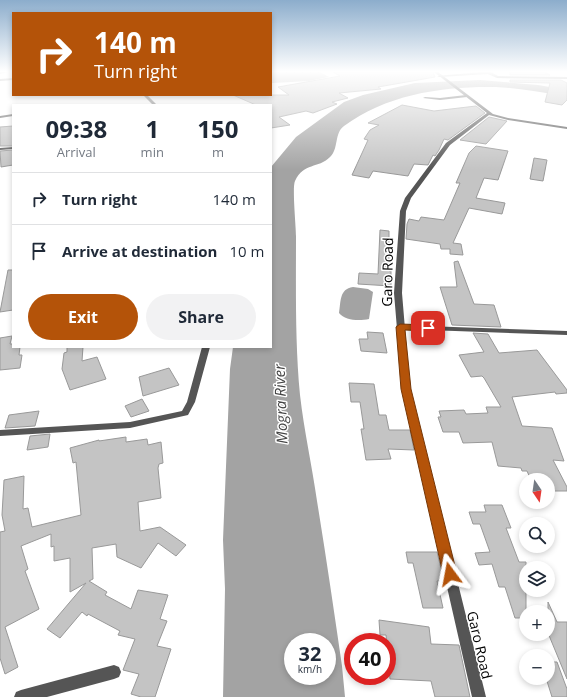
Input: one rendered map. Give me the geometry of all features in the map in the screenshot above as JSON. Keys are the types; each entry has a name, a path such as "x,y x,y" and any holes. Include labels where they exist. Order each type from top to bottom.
{"street":[{"path":"478,105 489,113 508,119 567,128"},
{"name":"Garo Road","path":"479,697 406,389 398,293 403,212 408,198 448,144 489,113"},
{"path":"0,117 12,115"},
{"path":"0,150 12,148"},
{"path":"400,327 567,333"},
{"path":"0,433 130,425 185,413 191,402 206,348"},
{"path":"20,697 114,672"}],"water":[{"name":"Mogra River","path":"341,105 383,105 361,115 344,126 339,133 333,154 325,161 303,171 295,181 294,185 298,375 342,666 345,697 223,697 225,589 223,540 230,369 233,348 272,348 272,166 296,137"},
{"path":"353,287 368,289 373,292 369,319 349,319 345,318 339,313 343,293 348,288"}],"building":[{"path":"272,105 336,105 313,113 306,111 279,117 290,125 272,128"},
{"path":"402,105 434,111 476,106 485,113 448,140 444,139 439,150 435,156 433,155 428,165 414,164 408,176 373,171 369,178 352,175 368,140 364,139 370,130 379,125 368,123"},
{"path":"489,117 507,121 486,144 460,140"},
{"path":"12,126 12,146 0,146 0,127"},
{"path":"476,146 508,151 498,180 484,178 476,198 505,203 502,214 469,208 453,243 461,244 463,255 450,254 450,249 441,249 440,244 406,239 407,224 409,219 419,221 421,217 444,220 460,183 456,183 469,153"},
{"path":"12,150 12,165 1,167 0,151"},
{"path":"534,158 547,160 543,181 530,179"},
{"path":"380,230 389,231 389,271 391,271 391,286 358,284 359,273 378,274"},
{"path":"458,261 474,304 494,305 501,327 452,325 440,287 457,287 454,262"},
{"path":"8,270 12,270 12,310 0,312"},
{"path":"367,332 383,333 387,353 361,351 359,339 368,339"},
{"path":"473,333 488,334 499,353 537,350 567,390 567,393 556,394 555,392 512,397 522,426 552,428 564,461 553,460 567,487 567,491 555,491 555,473 528,473 527,471 522,471 521,468 498,466 492,442 463,443 459,432 443,432 438,417 441,417 439,411 464,410 466,414 488,413 486,407 501,407 484,378 482,376 471,377 459,355 484,352"},
{"path":"12,336 10,344 12,344 12,348 20,348 19,355 22,355 20,368 0,370 0,338"},
{"path":"67,348 83,348 82,361 97,357 106,379 70,390 62,369 64,353 67,352"},
{"path":"169,368 179,385 143,396 139,377"},
{"path":"349,383 374,384 379,415 386,415 389,430 410,430 414,450 388,449 391,459 366,460 361,429 364,429 360,402 351,402"},
{"path":"142,399 149,411 131,417 125,406"},
{"path":"39,411 35,426 5,428 9,415"},
{"path":"50,434 48,447 27,450 30,436"},
{"path":"126,437 126,442 147,439 148,445 161,442 163,463 159,464 158,468 161,498 138,502 140,531 160,527 186,545 176,556 158,543 141,568 117,557 116,544 92,548 93,579 89,581 107,592 105,595 131,609 138,590 168,595 160,619 167,621 157,646 171,649 155,697 141,697 131,694 139,674 123,670 135,639 118,635 120,631 88,614 87,616 82,612 60,638 47,629 86,583 70,592 70,558 54,561 54,546 51,547 51,534 21,546 28,569 25,571 39,609 5,627 18,667 5,674 0,658 0,532 5,531 2,515 4,480 24,476 23,509 28,508 32,527 81,515 76,462 73,463 70,448 99,440"},
{"path":"484,505 502,505 511,528 506,528 519,562 519,597 526,597 526,605 519,605 519,618 515,618 505,587 499,587 492,564 479,565 475,553 490,552 480,524 473,524 469,512 486,512"},
{"path":"406,552 437,552 444,581 437,581 443,608 423,608 413,563 408,563"},
{"path":"555,618 557,622 567,622 567,679 555,649 551,641 555,641"},
{"path":"379,620 429,627 431,644 459,645 470,697 435,697 431,681 396,679 396,633 380,633"},
{"path":"555,662 557,662 567,689 567,697 552,697 548,685 555,685"}],"route":[{"path":"428,328 400,327 406,389 450,574"}]}
